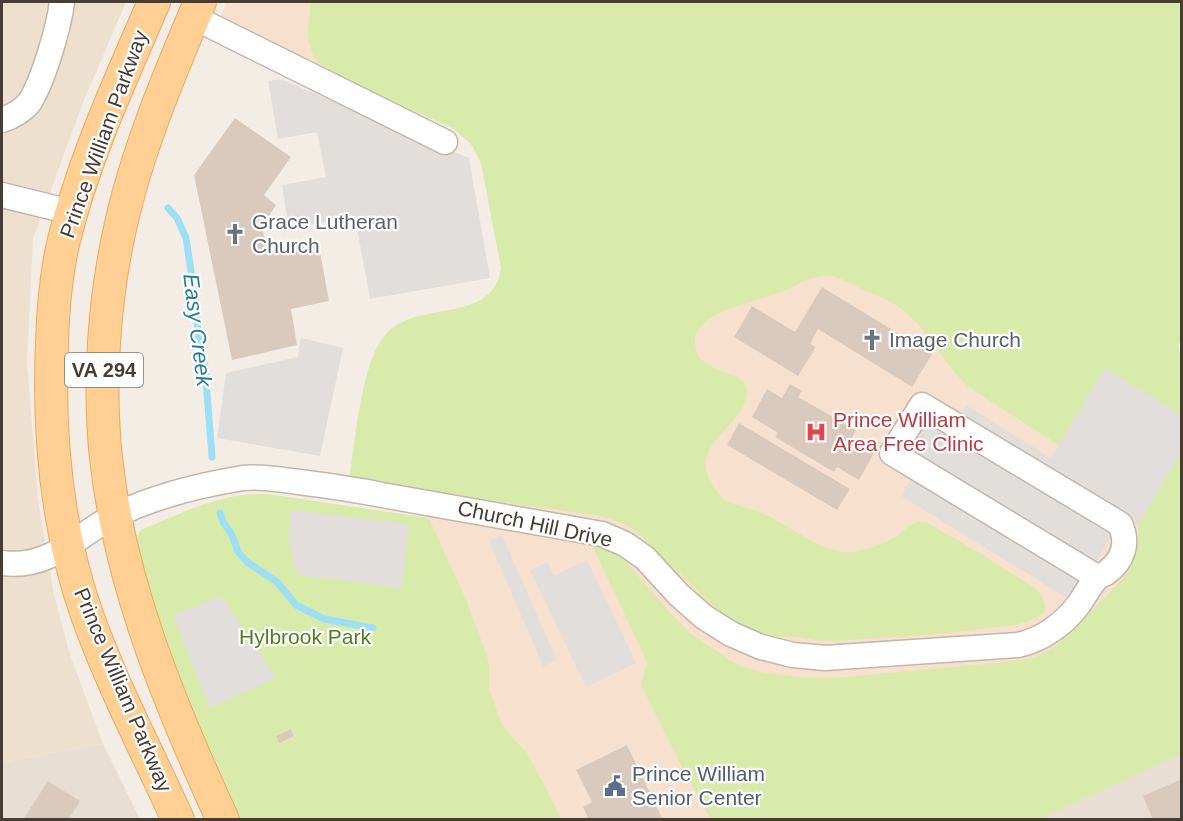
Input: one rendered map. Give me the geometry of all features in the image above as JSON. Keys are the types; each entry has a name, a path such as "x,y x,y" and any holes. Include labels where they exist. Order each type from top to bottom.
{"main road":[{"name":"Prince William Parkway","path":"154,2 103,125 71,212 63,243 53,313 50,381 54,474 68,548 86,613 178,819"},
{"name":"Prince William Parkway","path":"196,9 152,124 121,224 106,322 103,391 106,458 115,515 146,631 165,687 224,819"},
{"path":"71,212 121,224"}],"street":[{"path":"2,120 28,104 37,86 51,48 59,5"},
{"path":"196,9 445,142"},
{"path":"2,195 71,212"},
{"name":"Church Hill Drive","path":"2,563 38,560 68,548 115,515 150,501 206,485 246,478 269,478 343,487 602,534 625,544 645,558 679,595 704,617 731,634 761,647 793,655 825,658 1018,645 1043,636 1063,621 1077,606 1097,577 1115,564 1123,552 1124,536 1120,524 922,405 892,453 1097,577"}],"shaded area":[{"path":"2,2 126,2 82,105 33,239 27,363 38,499 54,595 70,655 103,744 2,762"},
{"path":"227,2 421,2 374,114 211,40"},
{"path":"707,54 1181,388 1181,711 955,819 515,819 464,595 429,518 436,477"},
{"path":"280,79 469,158 490,278 370,299 355,217 289,228 282,185 326,177 317,132 278,139 268,81"},
{"path":"301,338 343,348 320,456 217,438 226,373 298,357"},
{"path":"1105,368 1181,415 1181,453 1138,525 1123,517 1072,601 901,496 912,477 895,466 937,398 961,413 966,405 1051,458"},
{"path":"290,510 409,524 402,588 298,575 289,541"},
{"path":"502,535 557,660 543,666 489,541"},
{"path":"587,560 636,663 586,687 530,570 547,562 554,576"},
{"path":"221,596 276,678 210,708 173,615"},
{"path":"1181,711 1181,819 955,819"},
{"path":"103,744 140,819 2,820 2,762"}],"green space":[{"path":"311,2 1181,2 1182,339 1178,345 1182,361 1181,415 1106,369 1059,445 968,386 959,378 923,330 902,309 832,276 809,279 788,290 725,311 705,322 696,335 697,353 711,366 738,378 744,383 747,391 746,400 741,409 714,443 706,460 706,470 710,480 721,497 762,513 818,544 842,552 864,550 895,537 913,524 926,522 1033,587 1044,601 1045,612 1038,618 1016,625 938,634 835,641 770,637 744,629 715,608 637,532 617,522 595,515 349,481 365,384 370,364 385,335 399,324 416,317 469,305 484,298 495,286 501,268 481,163 471,144 453,128 381,97 332,72 315,60 307,38"},
{"path":"1181,453 1181,754 1041,819 711,819 689,781 641,685 647,662 589,539 621,556 691,634 740,666 761,672 808,678 835,678 1016,661 1039,655 1055,646 1122,578 1136,552 1138,525"},
{"name":"Hylbrook Park","path":"268,494 429,518 464,595 487,655 489,689 501,722 526,752 561,819 237,819 169,662 135,540 140,531 145,528 185,512 225,498"}],"building":[{"name":"Grace Lutheran Church","path":"235,118 291,157 264,195 276,205 262,226 267,251 318,242 329,301 291,309 297,345 232,360 194,175"},
{"name":"Image Church","path":"822,287 932,354 912,387 818,329 810,344 816,347 798,376 734,337 752,306 795,332"},
{"name":"Prince William Area Free Clinic","path":"790,384 802,391 798,397 856,430 852,438 875,451 859,480 837,467 834,472 775,437 778,433 752,417 767,389 782,398"},
{"path":"739,423 850,489 837,510 727,445"},
{"path":"291,729 294,736 279,743 276,736"},
{"name":"Prince William Senior Center","path":"627,745 663,820 589,820 583,807 592,802 576,770"},
{"path":"1182,779 1182,820 1153,820 1143,796"},
{"path":"48,781 80,801 68,820 23,820"}],"waterway":[{"name":"Easy Creek","path":"168,208 177,218 186,238 199,344 205,367 212,457"},
{"name":"Easy Creek","path":"220,513 238,552 247,562 277,582 296,605 324,619 373,628"}],"place":[{"name":"Grace Lutheran Church","path":"235,234"},
{"name":"Image Church","path":"872,340"},
{"name":"Prince William Area Free Clinic","path":"816,432"},
{"name":"Prince William Senior Center","path":"615,786"}]}
